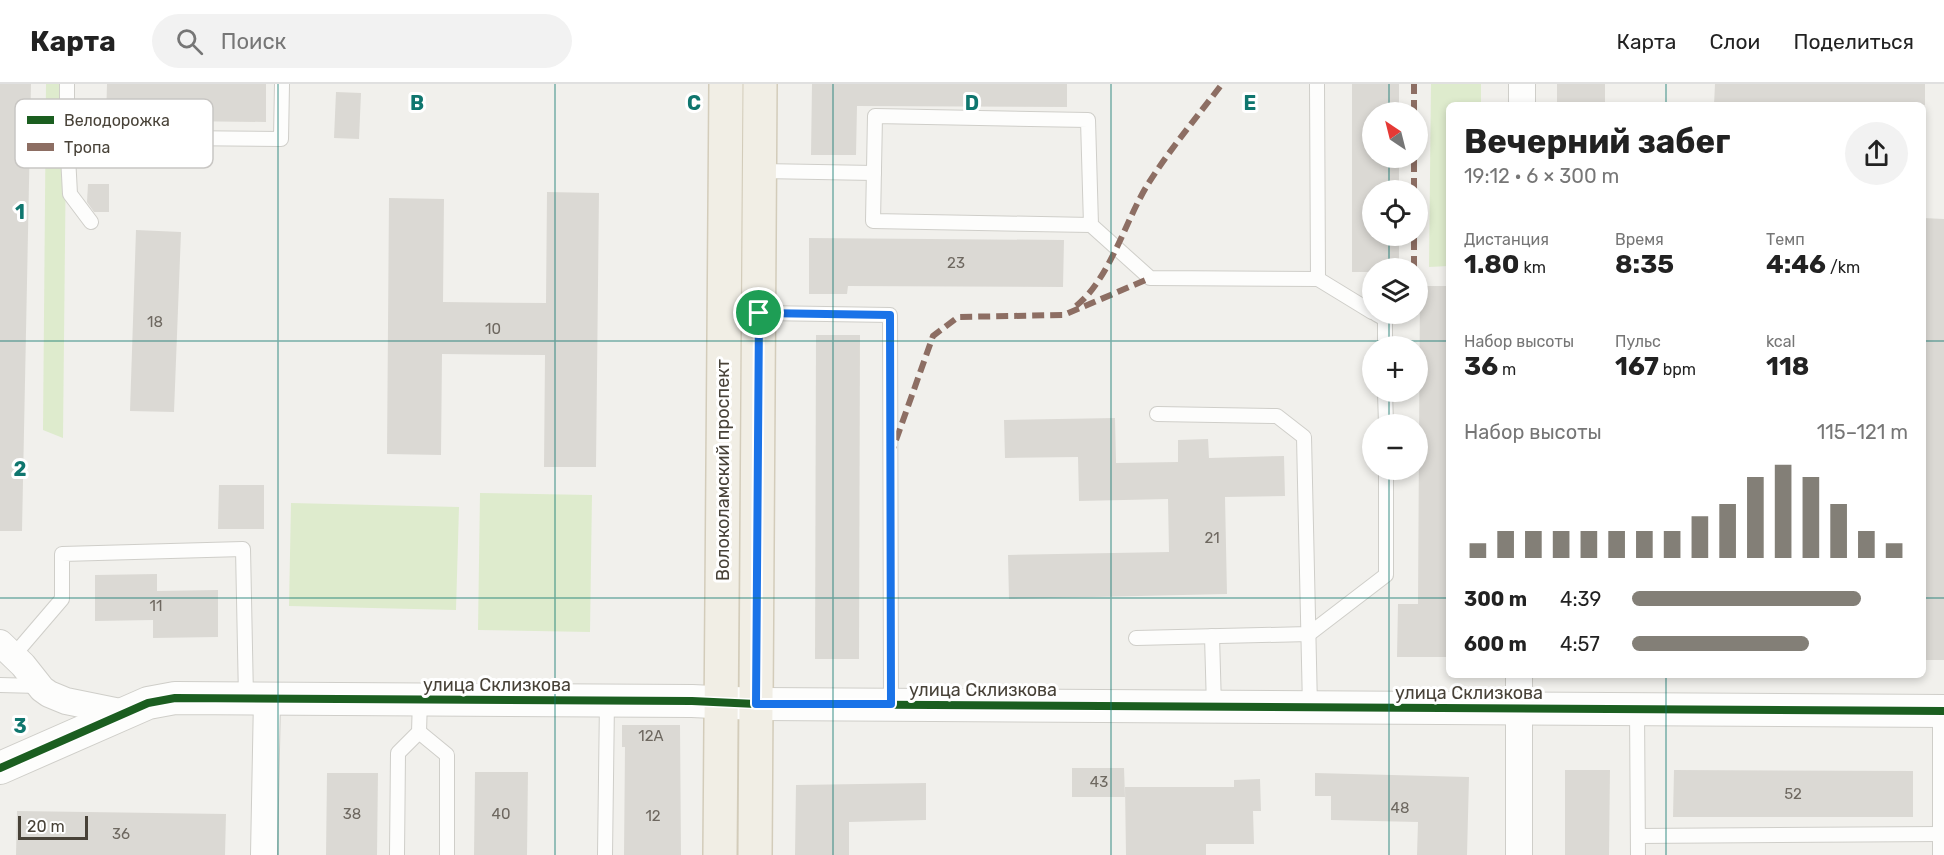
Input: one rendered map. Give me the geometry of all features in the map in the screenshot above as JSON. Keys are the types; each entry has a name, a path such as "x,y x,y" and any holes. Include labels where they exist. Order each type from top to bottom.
{"main road":[{"name":"Волоколамский проспект","path":"720,855 726,84"},
{"name":"Волоколамский проспект","path":"755,855 760,84"}],"street":[{"path":"1522,84 1522,102"},
{"path":"7,649 46,692 62,700 124,713"},
{"path":"1519,678 1519,855"},
{"name":"улица Склизкова","path":"0,768 148,703 170,698 692,701 721,704 1942,711"},
{"path":"257,698 264,855"}],"lane":[{"path":"213,138 281,139 282,84"},
{"path":"1317,84 1318,279"},
{"path":"1091,225 1088,120 875,116 873,221 1091,225 1150,278 1318,279 1362,306"},
{"path":"69,168 70,194 91,222"},
{"path":"760,171 874,173"},
{"path":"759,313 890,315 891,704"},
{"path":"1157,414 1277,416 1304,437 1310,707"},
{"path":"1136,638 1309,634 1386,575 1386,480"},
{"path":"7,649 62,599 62,554 243,549 257,698"},
{"path":"1212,636 1214,706"},
{"path":"0,685 39,686"},
{"path":"397,855 398,753 419,732 420,699"},
{"path":"605,855 607,701"},
{"path":"1637,709 1638,855"},
{"path":"1940,855 1942,711"},
{"path":"419,732 447,755 447,855"},
{"path":"1638,836 1940,834"}],"green space":[{"path":"46,84 63,84 64,99 46,99"},
{"path":"1431,84 1481,84 1481,102 1446,102 1446,266 1429,267"},
{"path":"45,168 66,168 63,438 43,430"},
{"path":"480,493 592,495 590,632 478,630"},
{"path":"291,503 459,507 456,610 289,606"}],"building":[{"path":"0,84 31,84 31,99 15,99 15,168 29,168 22,531 0,531"},
{"path":"107,84 266,84 266,122 213,121 213,99 107,99"},
{"path":"812,84 1067,84 1067,107 857,106 856,155 811,155"},
{"path":"1352,84 1399,84 1399,102 1362,102 1362,168 1399,168 1399,180 1362,180 1362,246 1399,246 1399,258 1362,258 1362,272 1352,272"},
{"path":"1557,84 1605,84 1605,102 1557,102"},
{"path":"1715,84 1925,84 1925,102 1714,102"},
{"path":"336,92 361,93 359,139 334,138"},
{"path":"88,184 109,184 109,212 94,212 87,202"},
{"path":"547,192 599,193 596,467 544,467 545,355 442,354 441,455 387,454 389,198 444,199 443,302 546,303"},
{"path":"1926,218 1944,219 1944,660 1926,660"},
{"path":"136,230 181,232 174,412 130,411"},
{"path":"809,238 1064,240 1063,287 848,286 847,294 809,294"},
{"path":"1428,286 1446,286 1446,657 1397,657 1398,604 1418,604 1419,480 1428,480 1428,414 1419,414 1419,402 1428,402 1428,336 1420,336 1420,324 1428,324"},
{"path":"816,335 860,335 859,659 815,659"},
{"path":"1115,418 1116,463 1178,462 1178,440 1208,439 1209,458 1284,456 1285,496 1225,497 1227,594 1009,599 1008,555 1169,552 1168,499 1079,501 1078,457 1005,458 1004,420"},
{"path":"219,485 264,485 264,529 218,529"},
{"path":"157,574 157,591 218,590 218,637 153,638 153,620 95,621 95,575"},
{"path":"622,725 680,725 681,855 624,855 625,747 622,747"},
{"path":"1072,768 1124,768 1125,797 1072,797"},
{"path":"1565,770 1610,770 1609,855 1565,855"},
{"path":"1674,770 1913,771 1913,817 1673,817"},
{"path":"475,772 528,772 527,855 474,855"},
{"path":"327,773 378,773 377,855 326,855"},
{"path":"1315,773 1469,777 1467,855 1417,855 1418,822 1331,820 1331,796 1315,796"},
{"path":"1260,779 1261,811 1253,811 1254,844 1206,844 1206,855 1126,855 1125,787 1234,787 1234,780"},
{"path":"926,783 926,820 849,822 849,855 795,855 796,785"},
{"path":"17,811 226,814 225,855 16,855"}],"marked path":[{"path":"1076,306 1088,295 1108,265 1156,171 1222,84"},
{"path":"1414,84 1414,102"},
{"path":"1414,168 1414,180"},
{"path":"1414,246 1414,258"},
{"path":"890,457 933,336 958,317 1064,315 1150,278"}],"cycle path":[{"path":"0,768 148,703 175,698 1944,711"}],"route":[{"path":"759,313 890,315 891,704 756,704 759,313"}]}
